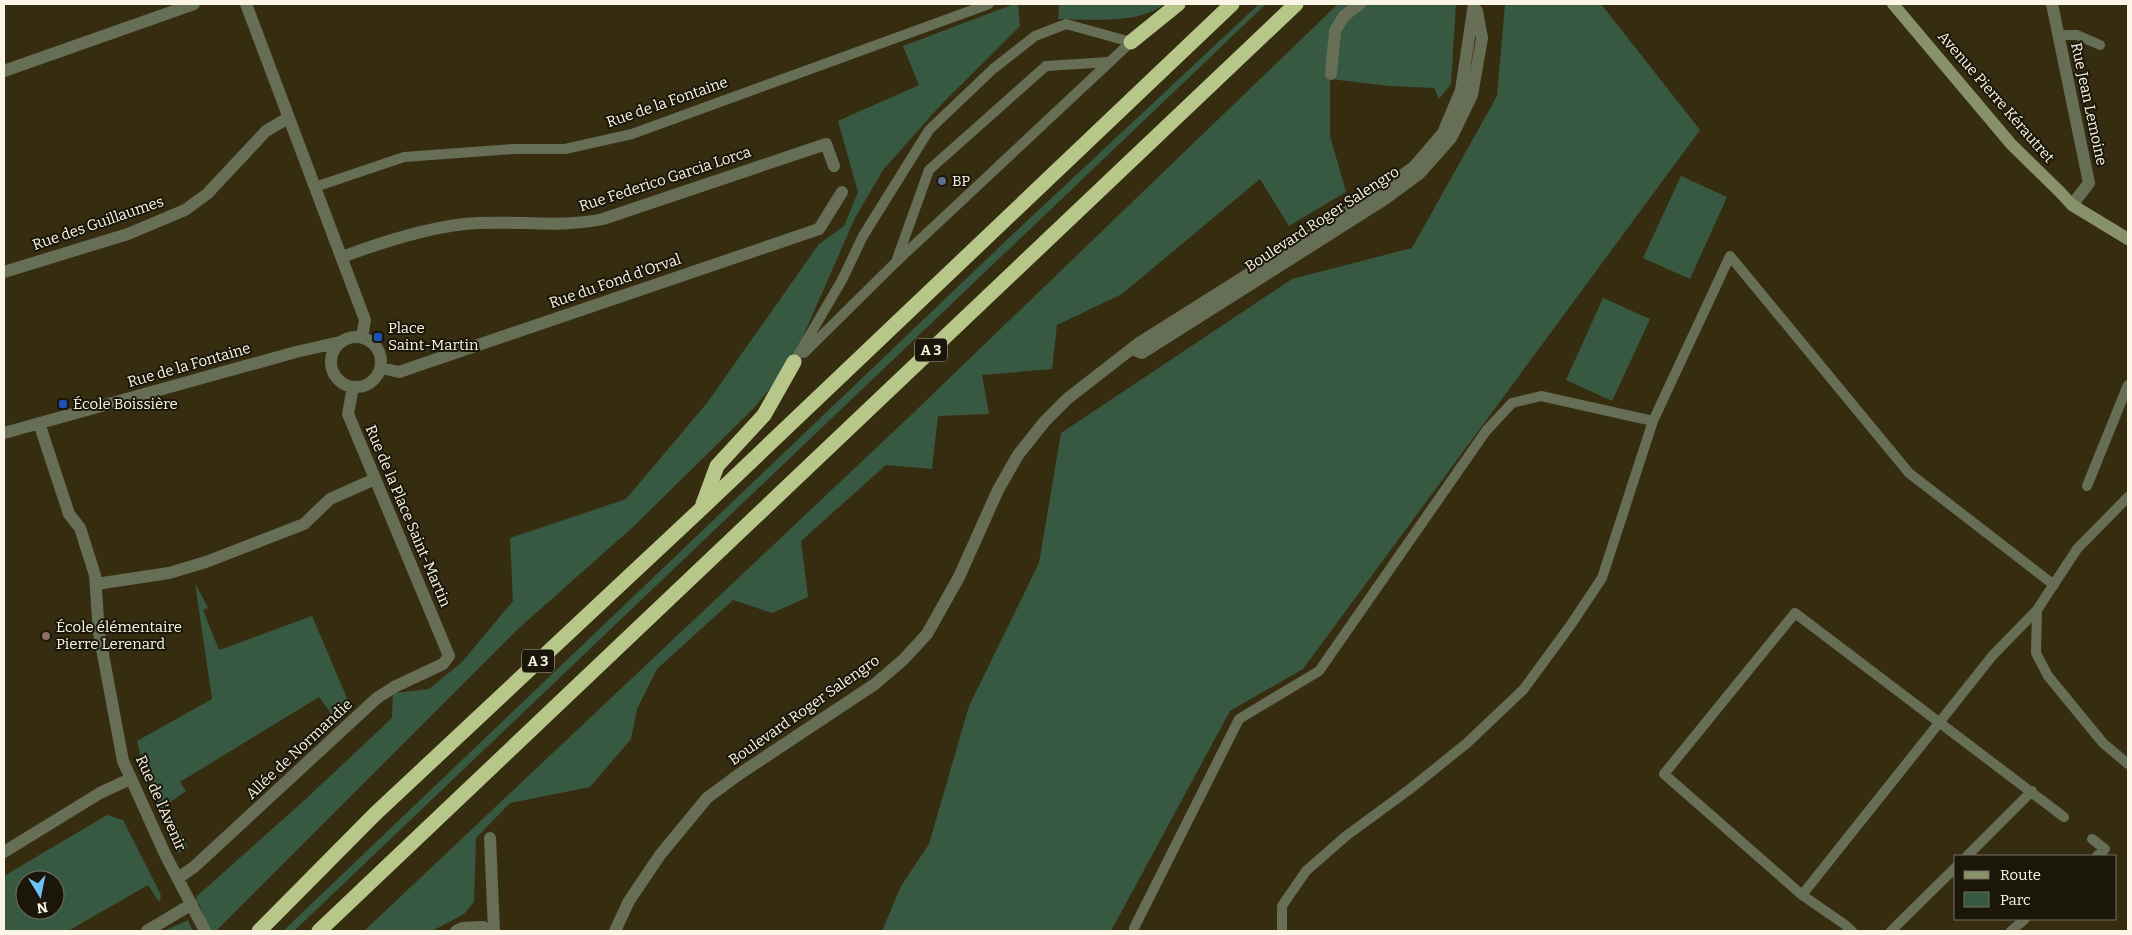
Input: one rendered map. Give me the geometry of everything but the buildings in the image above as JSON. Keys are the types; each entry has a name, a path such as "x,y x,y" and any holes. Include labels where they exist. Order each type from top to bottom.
{"highway":[{"path":"1131,42 1178,4"},
{"name":"A 3","path":"259,931 375,814 702,508 1232,4"},
{"name":"A 3","path":"319,931 1296,4"},
{"path":"702,508 717,466 764,415 794,362"}],"main road":[{"name":"Avenue Pierre Kérautret","path":"1893,4 2011,144 2072,205 2128,239"}],"street":[{"path":"4,71 194,4"},
{"path":"246,4 364,320 362,337"},
{"path":"1331,74 1335,31 1344,16 1360,4"},
{"name":"Boulevard Roger Salengro","path":"615,931 630,901 660,855 707,798 738,775 875,684 903,660 927,634 959,577 998,490 1018,455 1045,421 1067,400 1132,349 1142,353 1385,199 1419,174 1451,138 1472,94 1482,38 1475,4"},
{"name":"Rue Jean Lemoine","path":"2052,4 2089,183 2072,205"},
{"name":"Rue des Guillaumes","path":"4,272 128,234 185,210 207,194 266,131 288,118"},
{"name":"Rue Federico Garcia Lorca","path":"342,257 389,240 424,231 465,224 567,224 603,219 826,144 834,166"},
{"name":"Rue du Fond d'Orval","path":"381,368 399,372 818,229 842,192"},
{"path":"350,337 362,337 371,341 379,350 382,359 381,368 378,376 370,384 359,388 353,387 341,383 335,376 331,367 331,359 334,349 340,342 350,337"},
{"name":"Rue de la Fontaine","path":"4,433 296,352 340,342"},
{"name":"Rue de la Fontaine","path":"296,352 331,359"},
{"name":"Rue de la Place Saint-Martin","path":"353,387 348,414 449,656"},
{"name":"Rue de l'Avenir","path":"40,423 69,514 80,528 96,584 96,606 108,687 123,761 130,779 205,931"},
{"path":"96,584 170,573 206,562 304,524 330,499 375,479"},
{"name":"Allée de Normandie","path":"178,878 194,867 377,698 394,687 443,664 449,656"},
{"path":"4,852 100,793 130,779"},
{"path":"490,838 494,931"},
{"path":"147,931 192,904"},
{"path":"456,931 462,928 483,927 488,931"}],"lane":[{"name":"Rue de la Fontaine","path":"315,187 404,157 513,149 565,149 632,134 989,4"},
{"path":"794,362 842,280 864,236 929,130 993,69 1035,36 1066,24 1131,42"},
{"path":"2058,35 2076,35 2100,45"},
{"path":"794,362 896,262 1131,42"},
{"path":"896,262 929,170 1046,66 1108,62"},
{"path":"1282,931 1282,906 1306,871 1346,836 1468,743 1523,690 1570,626 1602,578 1653,421 1730,256 1909,473 2054,584"},
{"path":"2087,486 2128,385"},
{"path":"1134,931 1239,719 1319,671 1486,431 1512,403 1542,396 1653,421"},
{"path":"1802,895 1993,655 2037,610 2077,549 2128,496"},
{"path":"2037,610 2036,654 2048,676 2103,743 2128,764"},
{"path":"1852,931 1802,895 1664,774 1795,613 2064,817"},
{"path":"1968,855 2032,791"},
{"path":"2092,839 2105,849 2098,855"},
{"path":"1891,931 1954,869"},
{"path":"2011,931 2024,920"}],"green space":[{"path":"1018,4 1020,26 938,108 883,170 855,218 793,359 756,406 633,527 518,629 216,931 210,931 196,897 308,797 392,718 393,693 429,689 462,662 513,601 510,538 626,499 707,403 819,244 844,226 858,192 838,121 919,85 903,46"},
{"path":"1059,4 1164,4 1154,11 1141,15 1099,20 1058,19"},
{"path":"1259,4 1266,4 294,931 283,931 1012,235"},
{"path":"1338,4 1456,4 1451,84 1439,99 1434,88 1390,86 1330,79 1330,136 1346,192 1289,226 1260,179 1122,294 1057,325 1052,369 982,375 989,414 938,416 932,469 886,465 801,541 808,597 772,613 733,600 657,669 637,709 631,739 590,787 510,803 476,838 474,902 464,914 432,931 364,931 909,417"},
{"path":"1505,4 1601,4 1700,130 1303,669 1230,711 1111,931 882,931 901,886 929,844 969,706 1039,563 1061,433 1292,279 1412,248 1497,96"},
{"path":"1681,176 1727,197 1690,279 1643,258"},
{"path":"1603,298 1650,319 1612,401 1566,380"},
{"path":"195,583 208,608 203,610 219,650 312,616 350,705 335,719 319,697 180,782 186,791 166,805 188,848 178,853 154,798 137,741 212,699"},
{"path":"107,815 123,820 159,891 161,896 159,902 148,885 68,931 4,931 4,876"},
{"path":"188,920 193,931 164,931"}],"place":[{"name":"BP","path":"942,181"},
{"name":"Place Saint-Martin","path":"378,337"},
{"name":"École Boissière","path":"63,404"},
{"name":"École élémentaire Pierre Lerenard","path":"46,636"}]}
